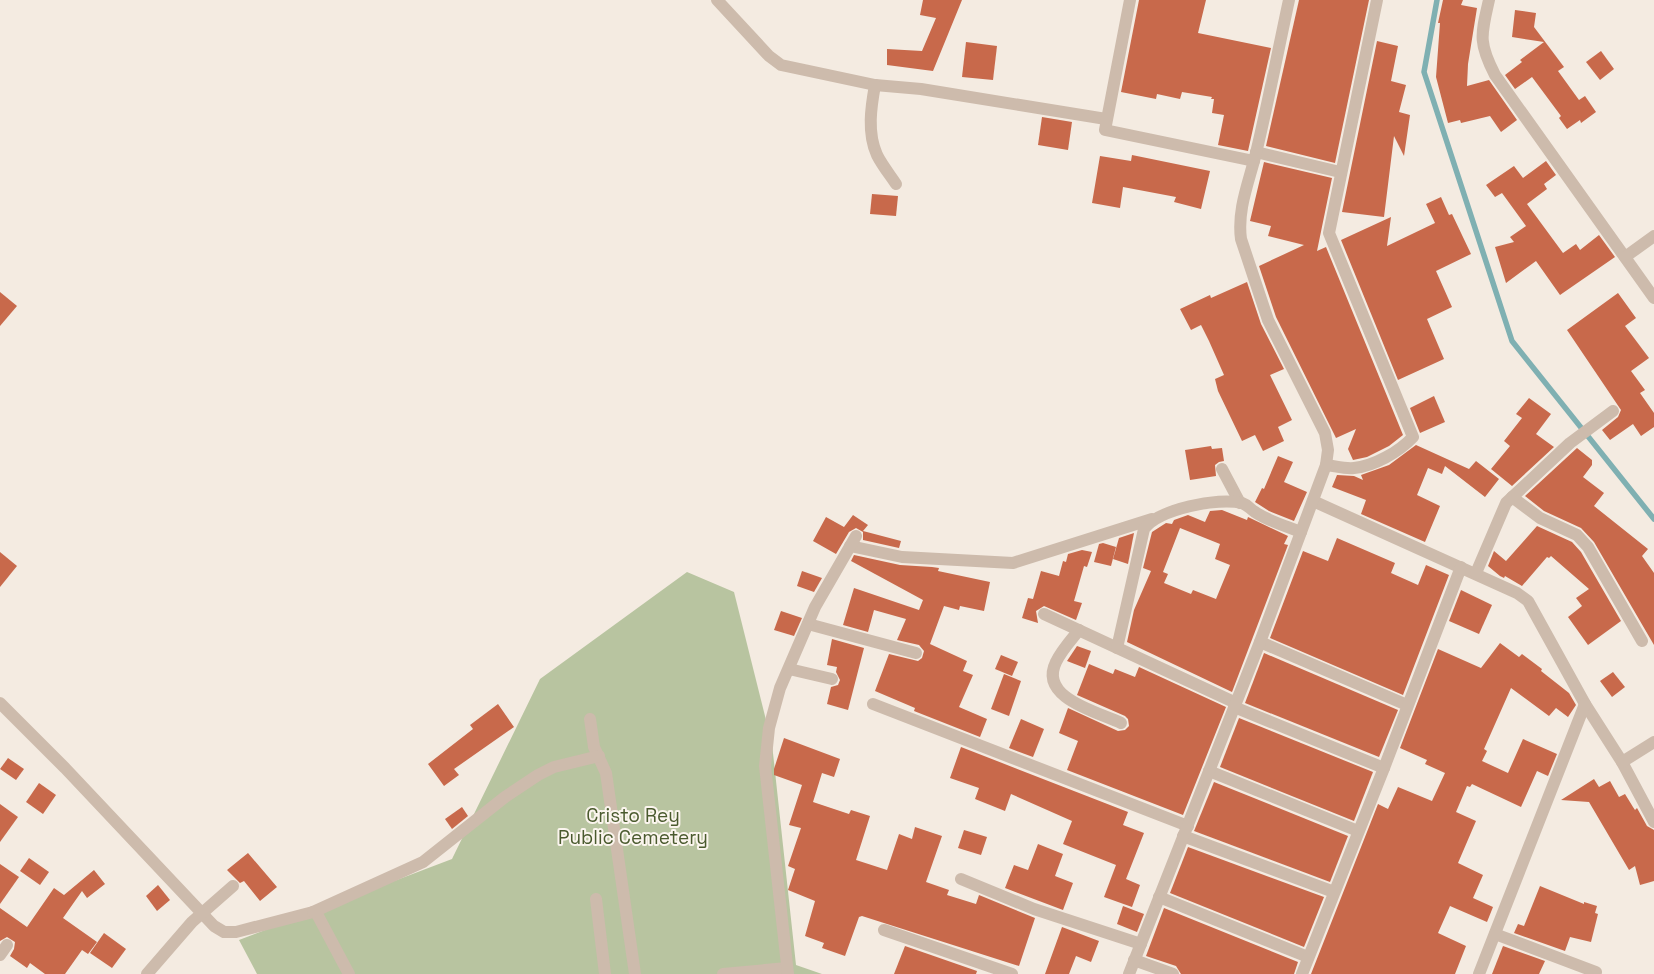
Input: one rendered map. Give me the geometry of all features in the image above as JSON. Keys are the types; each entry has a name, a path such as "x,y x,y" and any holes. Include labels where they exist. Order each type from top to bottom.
{"street":[{"path":"717,0 769,56 781,65 875,85 921,89 1106,119"},
{"path":"1130,0 1104,128 1108,131 1340,172"},
{"path":"1129,974 1260,642 1326,464 1328,450 1325,433 1268,320 1241,239 1241,207 1255,157 1289,0"},
{"path":"1326,464 1354,468 1392,454 1413,437 1331,239 1330,224 1340,172 1377,0"},
{"path":"1489,0 1481,36 1483,53 1495,75 1654,298"},
{"path":"875,85 871,113 872,135 877,154 896,184"},
{"path":"1625,257 1654,236"},
{"path":"1476,573 1506,503 1570,443 1613,410"},
{"path":"1222,469 1240,503"},
{"path":"1512,497 1540,518 1577,535 1588,547 1642,641"},
{"path":"1314,500 1518,592 1528,601 1585,704 1622,762 1654,822"},
{"path":"723,974 787,971 765,766 769,728 780,688 808,624 853,541 902,557 1013,563 1166,513 1210,502 1245,504 1255,512 1301,532"},
{"path":"1116,648 1144,528 1152,519"},
{"path":"1302,974 1461,567"},
{"path":"1044,614 1235,705 1384,768"},
{"path":"808,624 916,653"},
{"path":"1079,630 1056,662 1052,680 1065,698 1121,723"},
{"path":"1260,642 1407,705"},
{"path":"789,669 832,679"},
{"path":"0,703 65,768 201,914 224,932 236,932 313,912 423,862 505,797 538,775 554,767 599,756"},
{"path":"873,704 1334,892"},
{"path":"1479,974 1585,704"},
{"path":"590,719 594,747 606,773 635,974"},
{"path":"1622,762 1654,742"},
{"path":"1210,771 1358,831"},
{"path":"961,879 1034,909 1140,944"},
{"path":"147,974 170,945 233,886"},
{"path":"1159,898 1308,957"},
{"path":"596,899 605,974"},
{"path":"313,912 317,914 350,974"},
{"path":"884,930 1012,974"},
{"path":"1496,934 1596,972"},
{"path":"1134,960 1172,974"}],"green space":[{"name":"Cristo Rey Public Cemetery","path":"687,572 734,592 772,744 796,965 822,974 257,974 239,940 452,859 540,679"}],"building":[{"path":"923,0 962,0 933,71 887,65 887,49 922,51 936,18 920,15"},
{"path":"1139,0 1206,0 1198,33 1271,48 1248,151 1218,145 1224,115 1212,113 1214,99 1211,99 1212,97 1182,92 1180,99 1157,94 1156,99 1121,92"},
{"path":"1299,0 1369,0 1335,163 1266,146"},
{"path":"1443,0 1463,0 1461,5 1477,8 1468,64 1467,86 1489,80 1517,120 1501,132 1490,116 1461,123 1460,120 1448,123 1436,77 1440,23 1438,23"},
{"path":"1515,10 1536,13 1534,27 1564,67 1558,71 1579,100 1585,96 1596,112 1581,123 1580,120 1567,129 1559,118 1561,116 1532,77 1515,89 1505,75 1522,62 1520,60 1544,42 1512,37"},
{"path":"1377,41 1398,46 1391,81 1406,85 1399,112 1410,115 1404,156 1394,136 1384,217 1342,212"},
{"path":"966,42 997,46 993,80 962,77"},
{"path":"1601,51 1614,69 1600,80 1586,62"},
{"path":"1042,117 1072,122 1068,150 1038,145"},
{"path":"1132,155 1210,171 1201,209 1174,202 1176,197 1123,187 1120,208 1092,203 1100,156 1131,161"},
{"path":"1546,161 1556,175 1544,184 1547,189 1527,204 1563,253 1576,244 1580,250 1599,235 1615,257 1560,295 1536,261 1506,283 1495,247 1514,242 1510,237 1526,226 1502,193 1495,197 1486,185 1514,166 1523,178"},
{"path":"1264,162 1332,178 1317,251 1326,247 1403,435 1389,446 1367,457 1353,460 1348,449 1356,429 1336,438 1276,317 1259,266 1304,245 1268,236 1271,226 1250,221"},
{"path":"872,194 898,196 896,216 870,214"},
{"path":"1441,197 1449,215 1452,214 1471,254 1436,271 1452,307 1427,319 1444,359 1398,380 1341,240 1391,217 1387,246 1435,223 1426,204"},
{"path":"1247,282 1261,324 1284,369 1270,375 1292,420 1278,427 1284,441 1263,451 1255,435 1242,441 1218,391 1215,379 1224,375 1209,341 1201,325 1191,330 1180,309 1210,295 1211,298"},
{"path":"0,292 17,306 0,326"},
{"path":"1618,293 1636,318 1625,326 1649,358 1631,371 1645,390 1640,393 1654,413 1654,427 1641,436 1633,424 1610,440 1602,430 1618,417 1621,410 1567,330"},
{"path":"1434,396 1445,422 1420,433 1410,408"},
{"path":"1529,398 1551,414 1536,434 1554,447 1512,486 1491,469 1510,446 1504,441 1522,418 1516,414"},
{"path":"1416,445 1469,469 1476,461 1499,479 1485,497 1445,466 1442,474 1428,468 1417,495 1440,506 1425,542 1361,514 1366,500 1332,487 1337,475 1354,476 1363,480 1361,475 1389,465"},
{"path":"1211,446 1212,449 1222,448 1224,461 1215,465 1216,476 1190,480 1185,450"},
{"path":"1577,448 1592,460 1592,465 1583,477 1604,493 1594,506 1648,549 1642,556 1654,573 1654,645 1594,542 1581,528 1544,511 1525,496"},
{"path":"1278,456 1293,462 1284,482 1307,492 1294,521 1269,511 1255,502 1262,488 1264,489"},
{"path":"1222,510 1247,520 1248,517 1288,536 1284,544 1288,545 1232,692 1127,642 1134,610 1151,571 1143,568 1152,532 1166,523 1172,524 1174,520 1188,515 1205,522 1210,511","holes":["1180,528 1220,544 1215,559 1230,565 1216,599 1193,590 1191,594 1164,583 1168,574 1163,572"]},
{"path":"853,515 868,525 863,531 901,541 899,548 863,540 863,532 856,528 849,532 836,554 813,541 826,517 844,527"},
{"path":"1537,526 1572,542 1581,552 1621,621 1588,645 1568,617 1582,606 1576,598 1589,589 1551,556 1547,557 1522,586 1505,576 1504,578 1500,576 1488,566 1494,551 1506,561"},
{"path":"1134,533 1128,564 1113,559 1119,538"},
{"path":"1337,538 1395,563 1391,573 1418,585 1426,565 1449,575 1403,695 1270,638 1303,551 1328,561"},
{"path":"1103,543 1116,547 1111,566 1094,562 1099,544"},
{"path":"1082,550 1092,552 1087,567 1084,566 1074,601 1082,603 1076,620 1044,606 1036,611 1038,623 1022,618 1028,598 1033,599 1041,571 1059,576 1063,561 1066,562 1068,554"},
{"path":"0,552 17,566 0,587"},
{"path":"854,555 900,565 939,568 938,571 990,582 984,611 960,606 959,610 944,606 930,644 967,661 963,671 973,675 959,707 987,719 980,737 914,711 915,708 875,691 889,654 918,661 922,658 924,651 919,645 897,640 906,619 874,610 868,632 843,625 854,588 919,610 923,600 851,561"},
{"path":"802,571 822,578 814,592 797,586"},
{"path":"1461,590 1492,605 1479,634 1449,621"},
{"path":"781,611 802,618 794,636 774,630"},
{"path":"832,639 864,648 848,710 827,704 831,687 838,685 840,680 836,672 837,667 827,665"},
{"path":"1500,643 1519,657 1522,654 1542,669 1541,671 1569,693 1576,705 1568,717 1556,708 1549,716 1511,688 1484,749 1487,751 1482,761 1508,773 1523,739 1557,754 1548,776 1537,771 1521,807 1472,784 1470,787 1467,786 1456,812 1476,821 1458,863 1483,875 1473,898 1493,907 1487,922 1450,906 1438,933 1466,946 1455,974 1311,974 1378,804 1388,809 1398,787 1432,801 1445,773 1425,764 1427,760 1400,748 1438,649 1481,668"},
{"path":"1077,646 1091,651 1085,668 1067,661"},
{"path":"1264,653 1398,710 1379,757 1245,703"},
{"path":"1001,655 1018,662 1012,676 995,669"},
{"path":"1089,664 1113,674 1115,669 1135,677 1139,667 1226,707 1183,815 1067,770 1078,741 1059,733 1068,708 1118,731 1125,730 1129,726 1128,719 1125,716 1077,695"},
{"path":"1613,672 1625,687 1612,697 1600,681"},
{"path":"1004,674 1021,681 1009,716 991,709"},
{"path":"498,704 514,727 454,769 459,775 444,786 428,764 473,729 470,725"},
{"path":"1239,718 1373,772 1354,821 1220,767"},
{"path":"1021,719 1044,729 1033,757 1009,748"},
{"path":"784,738 840,759 834,777 822,773 813,802 849,814 851,810 870,816 856,860 887,870 899,834 912,839 915,827 942,836 926,882 949,890 947,895 976,904 979,895 1035,918 1019,966 862,916 859,917 845,956 822,948 824,943 805,936 815,901 788,890 795,869 788,866 801,828 789,825 802,785 774,775 774,769"},
{"path":"961,747 1128,812 1123,825 1144,833 1126,879 1140,885 1132,907 1104,897 1116,865 1063,844 1072,821 1011,794 1005,811 975,799 979,788 950,778"},
{"path":"8,758 24,769 16,780 0,769"},
{"path":"1594,779 1599,787 1610,781 1619,797 1625,794 1635,810 1637,808 1647,826 1654,830 1654,881 1640,885 1635,866 1629,870 1589,802 1561,800"},
{"path":"1214,782 1348,836 1330,882 1194,831"},
{"path":"39,783 56,795 43,814 26,802"},
{"path":"0,804 18,817 0,842"},
{"path":"462,807 468,816 452,829 445,819"},
{"path":"964,830 987,837 981,855 958,848"},
{"path":"1038,844 1063,854 1055,876 1073,883 1063,910 1005,888 1014,865 1028,870"},
{"path":"1188,847 1324,897 1304,947 1170,893"},
{"path":"248,853 277,887 260,901 244,881 240,883 227,870"},
{"path":"29,858 49,872 40,885 20,871"},
{"path":"0,864 19,877 0,904"},
{"path":"94,870 105,884 87,898 82,891 63,918 97,942 88,954 82,950 65,974 45,974 30,963 27,968 10,956 15,942 7,937 0,941 0,908 27,927 54,888 64,895"},
{"path":"158,885 170,900 157,911 146,896"},
{"path":"1540,886 1584,904 1584,902 1597,906 1595,913 1598,914 1591,942 1570,937 1565,951 1514,933 1518,924 1524,926"},
{"path":"1123,906 1144,914 1137,932 1117,924"},
{"path":"1164,908 1298,962 1294,974 1181,974 1176,966 1146,956"},
{"path":"1062,927 1099,941 1091,962 1076,956 1069,974 1045,974"},
{"path":"104,933 126,949 112,968 90,953"},
{"path":"905,946 977,971 976,974 894,974"},
{"path":"1503,946 1545,961 1539,974 1492,974"}],"waterway":[{"path":"1437,0 1424,72 1512,341 1654,519"}]}
